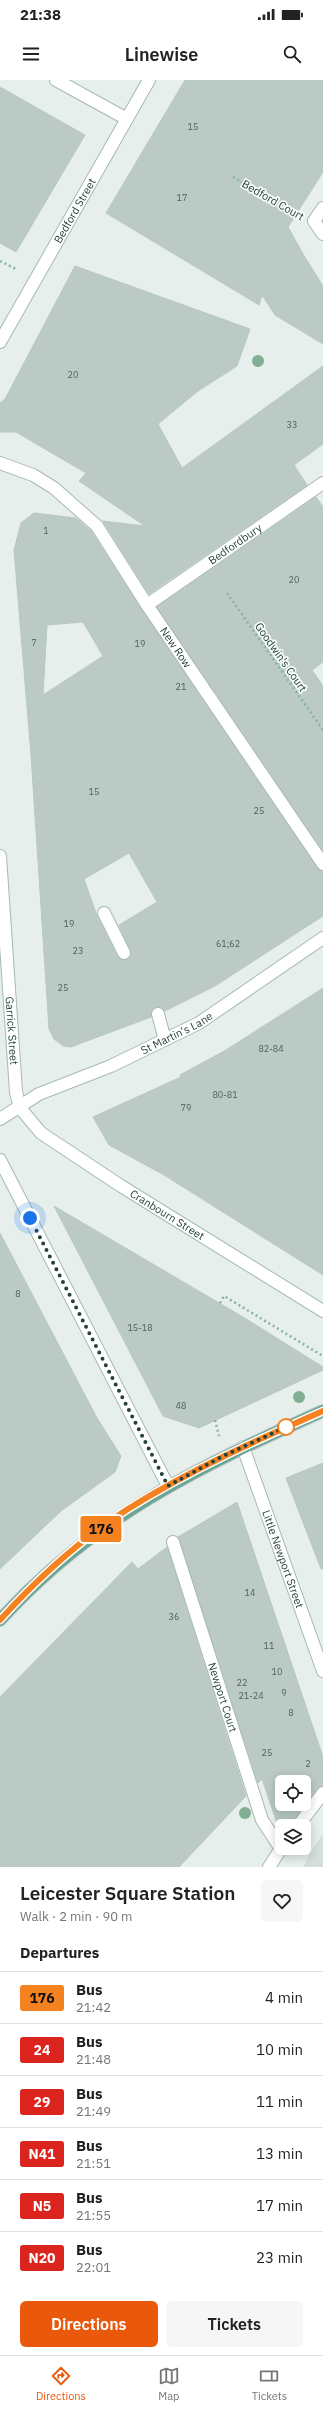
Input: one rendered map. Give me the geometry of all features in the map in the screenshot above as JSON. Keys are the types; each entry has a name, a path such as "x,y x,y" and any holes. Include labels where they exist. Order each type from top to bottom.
{"main road":[{"path":"0,1620 58,1562 127,1510 168,1486 243,1447 323,1411"}],"street":[{"path":"56,80 126,119"},
{"name":"Bedford Street","path":"0,342 149,80"},
{"name":"Bedford Court","path":"323,208 314,221 323,234"},
{"name":"New Row","path":"0,462 33,474 54,488 97,526 147,605 323,864"},
{"name":"Bedfordbury","path":"147,605 320,485"},
{"name":"Garrick Street","path":"0,856 16,1092 20,1108"},
{"path":"104,913 124,953"},
{"name":"St Martin's Lane","path":"0,1119 20,1108 39,1094 111,1066 199,1023 323,938"},
{"path":"158,1014 164,1040"},
{"name":"Cranbourn Street","path":"20,1108 41,1133 121,1186 323,1311"},
{"path":"0,1160 168,1486"},
{"name":"Little Newport Street","path":"243,1447 323,1671"},
{"name":"Newport Court","path":"172,1542 262,1820 275,1839"},
{"path":"303,1819 323,1793"},
{"path":"269,1867 277,1855"}],"path":[{"name":"Bedford Court","path":"233,176 302,219 314,221"},
{"name":"Goodwin's Court","path":"227,593 323,730"},
{"path":"220,1303 224,1296 323,1356"}],"shaded area":[{"path":"323,1834 323,1867 303,1867 309,1855 311,1855 311,1852"}],"building":[{"path":"185,80 323,80 323,172 288,227 323,286 323,344 275,315 262,295 259,305 106,213"},
{"path":"0,87 85,135 16,252 0,243"},
{"path":"75,266 250,329 237,366 198,391 158,424 182,468 323,366 323,444 294,465 307,485 149,594 103,521 145,526 79,481 86,473 16,432 0,432 0,403 5,399"},
{"path":"316,497 323,507 323,662 312,670 323,686 323,851 157,607"},
{"path":"34,513 76,518 91,531 141,609 317,868 323,871 323,916 215,986 165,1011 160,1007 156,1007 151,1012 151,1017 71,1047 63,1046 54,1039 49,1029 31,755 14,550 21,523","holes":["83,622 103,656 43,695 47,625","129,853 157,902 119,925 131,953 130,957 124,960 117,956 97,916 84,879"]},
{"path":"323,988 323,1275 164,1175 109,1145 93,1117 181,1077 180,1075 226,1050"},
{"path":"54,1206 243,1317 323,1367 323,1370 199,1428 163,1416"},
{"path":"0,1233 97,1418 121,1456 115,1472 61,1511 0,1569"},
{"path":"323,1463 323,1569 321,1569 286,1478"},
{"path":"237,1502 323,1757 323,1786 317,1788 311,1796 311,1775 275,1775 275,1811 300,1811 295,1819 276,1819 262,1779 258,1783 178,1537"},
{"path":"167,1547 246,1796 179,1867 0,1867 0,1697 132,1562 138,1569"}],"bus line":[{"name":"176","path":"0,1620 34,1583 58,1562 127,1510 223,1456 323,1411"}],"route":[{"path":"30,1218 168,1486 223,1456 286,1427"}]}
